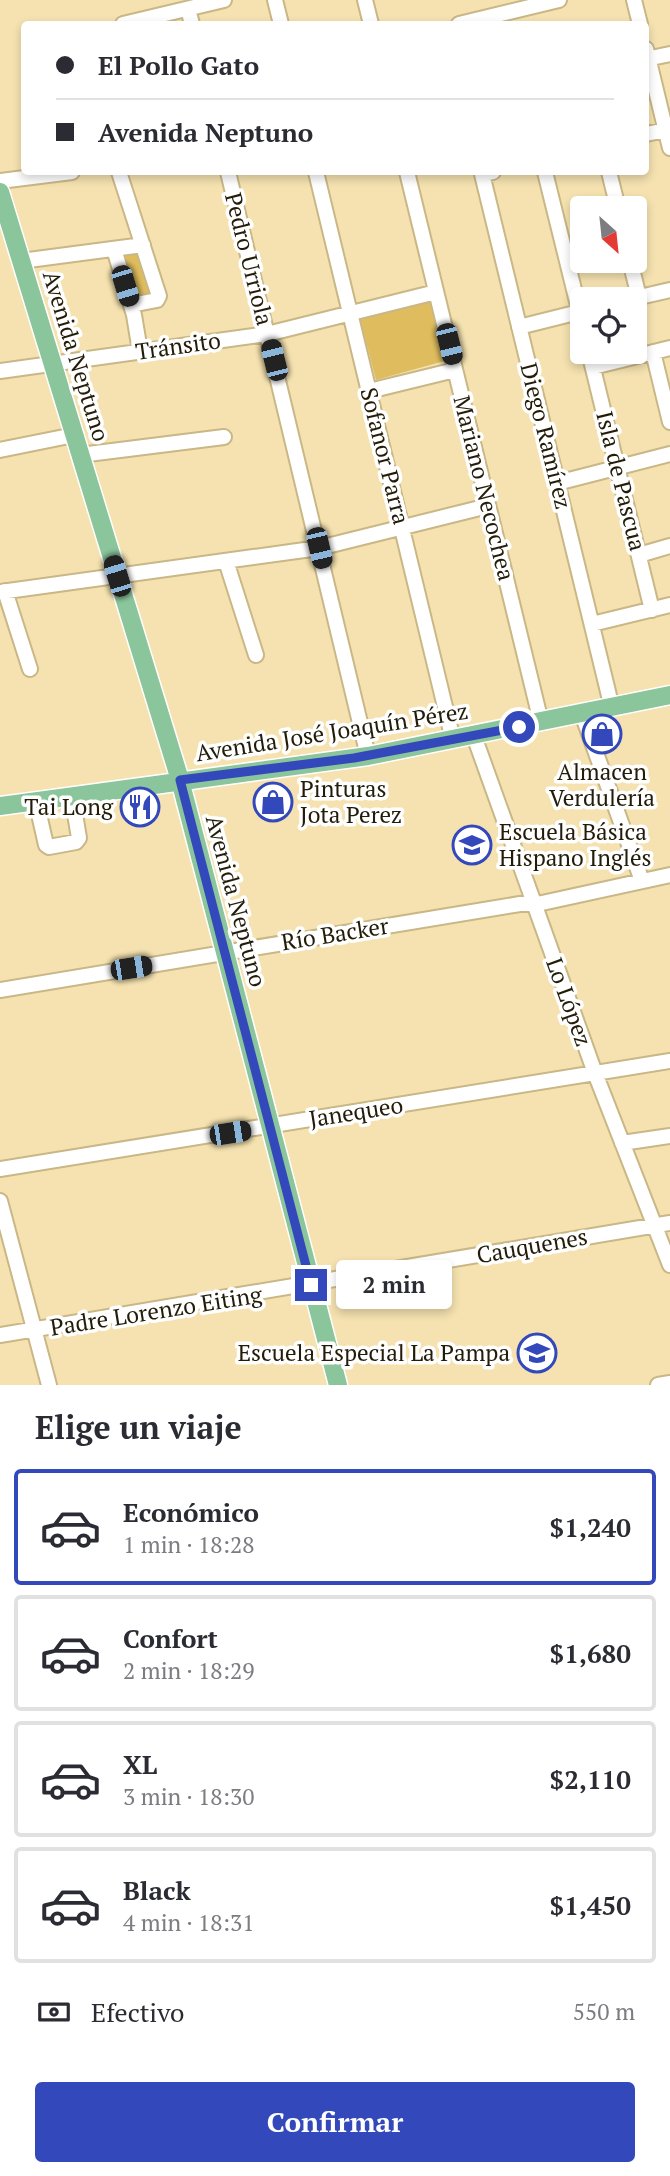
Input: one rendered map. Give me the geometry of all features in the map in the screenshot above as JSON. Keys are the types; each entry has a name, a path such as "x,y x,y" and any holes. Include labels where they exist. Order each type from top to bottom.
{"main road":[{"name":"Avenida Neptuno","path":"0,192 180,780 338,1385"},
{"name":"Avenida José Joaquín Pérez","path":"0,806 368,756 670,695"}],"street":[{"path":"136,21 224,0"},
{"path":"275,0 280,21"},
{"path":"365,0 370,21"},
{"path":"472,21 559,0"},
{"path":"634,0 639,21"},
{"path":"188,9 191,21"},
{"path":"649,56 670,54"},
{"path":"649,64 670,148"},
{"path":"649,133 666,130"},
{"path":"0,181 48,175"},
{"path":"120,175 159,296 157,300 131,305"},
{"name":"Pedro Urriola","path":"229,175 368,756"},
{"name":"Sofanor Parra","path":"317,175 453,740"},
{"name":"Mariano Necochea","path":"408,175 541,722"},
{"name":"Diego Ramírez","path":"482,175 612,708"},
{"path":"546,175 575,287"},
{"path":"610,175 615,196"},
{"path":"21,261 143,245"},
{"path":"114,249 131,305 140,351"},
{"path":"647,295 670,290"},
{"name":"Tránsito","path":"0,371 267,334 436,292"},
{"path":"519,327 570,318"},
{"path":"593,367 670,348"},
{"path":"653,352 670,422"},
{"name":"Isla de Pascua","path":"592,364 652,610"},
{"path":"369,391 455,370"},
{"path":"0,450 74,435"},
{"path":"80,455 224,438"},
{"path":"557,483 670,454"},
{"path":"30,669 3,592 319,548 488,506"},
{"path":"639,555 670,546"},
{"path":"226,561 256,655"},
{"path":"592,624 670,605"},
{"path":"582,714 642,881"},
{"name":"Lo López","path":"474,736 595,1073 670,1265"},
{"path":"36,801 46,845 49,847 76,842 79,838 72,796"},
{"name":"Río Backer","path":"0,990 533,903 670,875"},
{"name":"Janequeo","path":"0,1169 670,1061"},
{"path":"622,1143 670,1136"},
{"path":"0,1201 49,1385"},
{"name":"Cauquenes","path":"311,1285 670,1223"},
{"name":"Padre Lorenzo Eiting","path":"0,1335 311,1285"},
{"path":"659,1385 670,1383"}],"shaded area":[{"path":"142,249 156,295 135,300 121,252"},
{"path":"432,298 448,360 376,380 359,315"}],"place":[{"name":"Almacen Verdulería","path":"602,734"},
{"name":"Pinturas Jota Perez","path":"273,802"},
{"name":"Tai Long","path":"140,807"},
{"name":"Escuela Básica Hispano Inglés","path":"472,845"},
{"name":"Escuela Especial La Pampa","path":"537,1353"}],"route":[{"path":"311,1285 180,780 354,758 519,727"}]}
